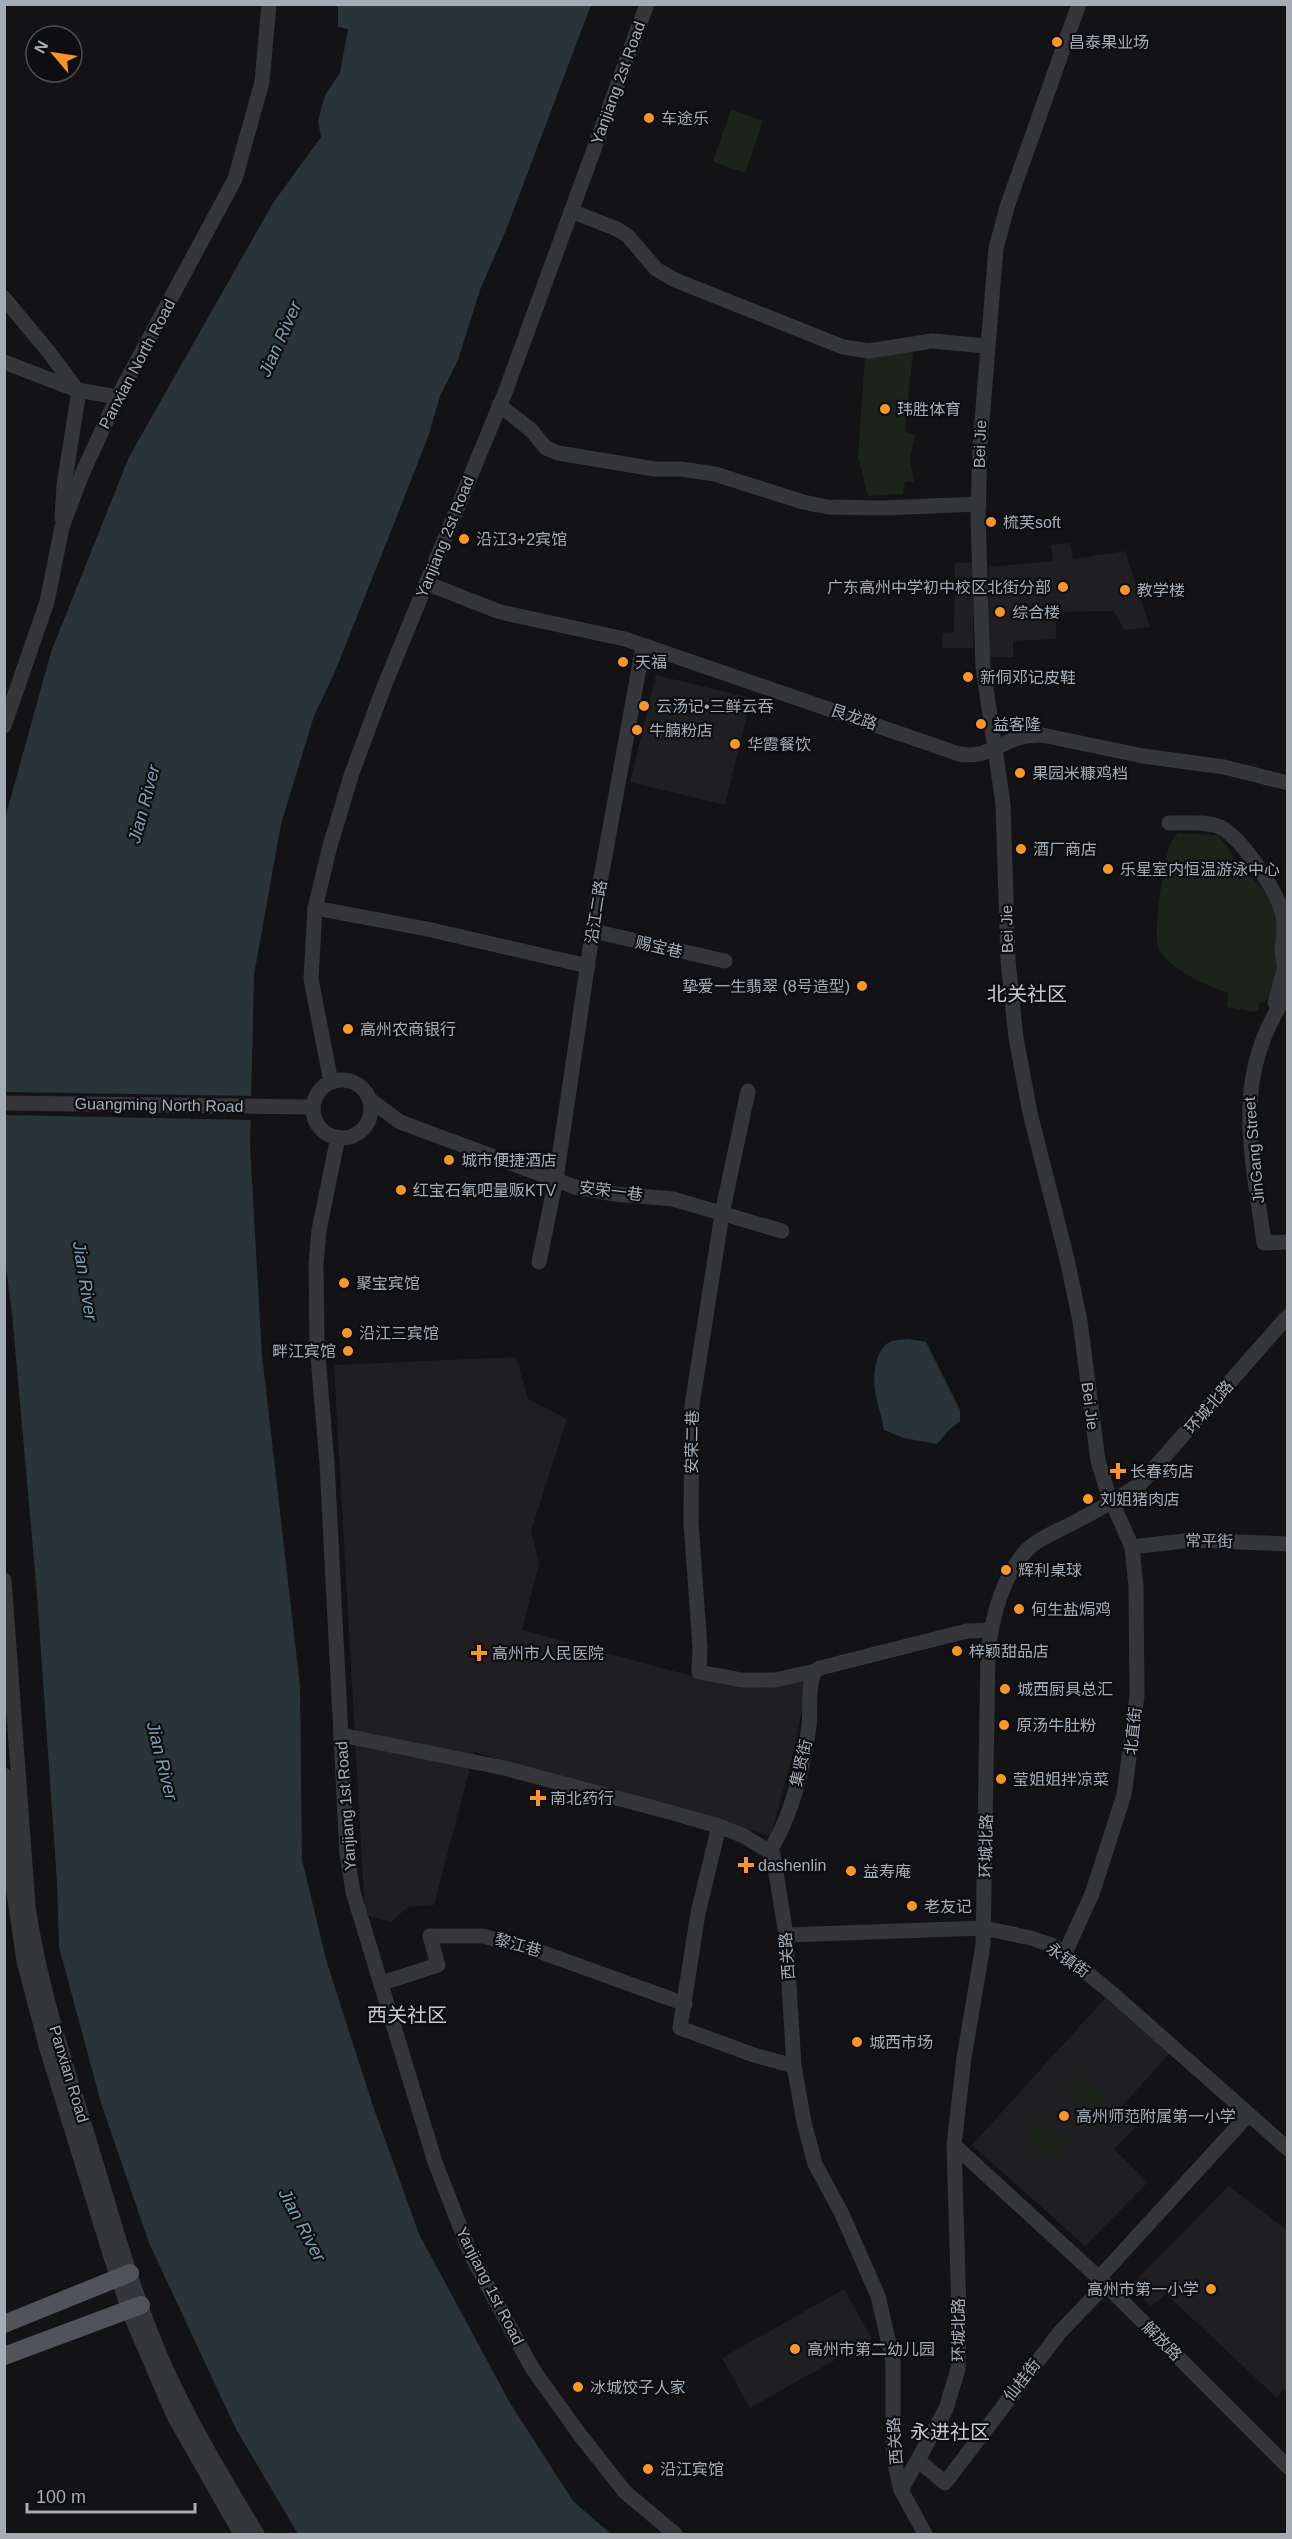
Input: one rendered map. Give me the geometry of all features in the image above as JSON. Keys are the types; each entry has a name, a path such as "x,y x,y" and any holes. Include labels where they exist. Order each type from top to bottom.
{"main road":[{"path":"4,2324 124,2276"},
{"path":"4,2356 135,2307"}],"street":[{"name":"Panxian North Road","path":"4,726 47,602 62,527 82,474 118,397 235,180 262,82 269,4"},
{"name":"Yanjiang 2st Road","path":"331,1082 311,979 315,908 330,846 352,773 499,405 647,4"},
{"name":"Bei Jie","path":"1079,4 1001,229 993,263 980,446 981,639 1003,804 1008,960 1016,1038 1030,1113 1080,1321 1098,1461 1112,1502"},
{"path":"570,211 617,229 628,236 656,269 675,280 832,344 869,351 932,341 986,346"},
{"path":"4,298 77,390 78,398 61,508 62,527"},
{"path":"4,362 77,390 118,397"},
{"path":"499,405 531,430 546,448 558,453 655,469 681,469 715,474 803,502 828,507 883,508 979,504"},
{"name":"艮龙路","path":"426,583 500,612 603,633 963,755 981,754 1012,738 1042,735 1143,756 1224,767 1287,783"},
{"name":"沿江二路","path":"539,1262 556,1179 593,931 643,646"},
{"path":"1169,823 1203,824 1222,828 1245,852 1275,894 1284,922 1280,955 1285,966 1283,980 1274,999 1275,1012"},
{"path":"315,908 427,929 588,966"},
{"name":"赐宝巷","path":"593,931 725,962"},
{"name":"JinGang Street","path":"1287,993 1275,1012 1256,1056 1249,1095 1250,1136 1263,1244 1287,1242"},
{"path":"340,1080 358,1084 369,1099 400,1122 362,1129 347,1137 338,1137 330,1135 317,1123 314,1107 319,1092 331,1082 340,1080"},
{"path":"722,1215 748,1091"},
{"path":"362,1129 370,1115 369,1099"},
{"name":"Guangming North Road","path":"4,1103 314,1107"},
{"name":"安荣一巷","path":"400,1122 596,1192 673,1198 722,1215 782,1231"},
{"name":"Yanjiang 1st Road","path":"338,1137 319,1230 316,1264 317,1345 327,1463 346,1854 360,1918 382,1983 435,2162 471,2254 532,2368 580,2435 625,2492 675,2535"},
{"name":"安荣二巷","path":"722,1215 692,1405 691,1522 700,1648 699,1672 742,1680 775,1680 814,1671"},
{"name":"环城北路","path":"902,2490 946,2409 958,2369 960,2320 954,2145 964,2058 982,1959 990,1630 1003,1592 1015,1568 1030,1547 1112,1502 1151,1474 1287,1316"},
{"name":"北直街","path":"1065,1953 1092,1894 1116,1825 1130,1765 1137,1675 1136,1587 1132,1547 1112,1502"},
{"name":"常平街","path":"1132,1547 1192,1540 1287,1544"},
{"name":"Panxian Road","path":"4,1580 22,1840 34,1945 59,2044 124,2276"},
{"path":"814,1671 968,1631 990,1630"},
{"name":"集贤街","path":"770,1850 778,1838 790,1806 803,1757 809,1727 814,1671"},
{"path":"341,1735 504,1768 719,1826 770,1850"},
{"name":"Panxian Road","path":"4,1775 14,1893 24,1961 47,2049 174,2416 241,2535"},
{"path":"719,1826 698,1913 681,2030 794,2066"},
{"name":"西关路","path":"770,1850 774,1859 786,1935 794,2066 804,2122 815,2164 841,2212 878,2296 893,2361 893,2444 902,2490 925,2535"},
{"name":"永镇街","path":"786,1935 984,1928 1040,1941 1065,1953 1287,2149"},
{"name":"黎江巷","path":"382,1983 438,1965 430,1936 482,1936 561,1958 685,2004"},
{"name":"仙桂街","path":"919,2461 945,2483 1060,2332 1248,2115"},
{"name":"解放路","path":"954,2145 1102,2281 1287,2467"},
{"name":"Panxian Road","path":"135,2307 192,2423 257,2535"}],"shaded area":[{"path":"731,109 763,121 745,173 713,162"},
{"name":"玮胜体育","path":"913,352 905,431 915,435 910,459 914,482 905,482 903,494 868,496 858,457 865,356"},
{"name":"广东高州中学初中校区北街分部","path":"1070,543 1073,559 1125,551 1150,627 1124,630 1114,611 1056,612 1056,639 1013,641 1013,657 990,657 989,567 1053,561 1051,545"},
{"name":"广东高州中学初中校区北街分部","path":"955,563 973,563 973,648 942,648 942,633 954,632"},
{"path":"656,675 751,698 725,805 630,782"},
{"path":"1178,833 1218,835 1235,860 1264,891 1276,915 1281,976 1265,1002 1259,1003 1259,1010 1253,1012 1227,1007 1228,992 1211,987 1180,970 1159,950 1157,929 1162,881 1170,844"},
{"name":"高州市人民医院","path":"516,1357 528,1399 567,1419 531,1531 539,1563 522,1630 695,1677 767,1688 786,1680 807,1682 794,1750 771,1836 474,1752 434,1905 408,1907 391,1922 365,1915 334,1365"},
{"name":"高州师范附属第一小学","path":"1107,1996 1170,2053 1121,2107 1139,2124 1114,2149 1148,2182 1085,2246 972,2145"},
{"path":"1080,2075 1107,2099 1092,2116 1065,2093"},
{"path":"1039,2118 1067,2142 1052,2160 1025,2136"},
{"name":"高州市第一小学","path":"1229,2186 1287,2230 1287,2394 1283,2390 1277,2398 1166,2294 1151,2306 1130,2286"},
{"name":"高州市第二幼儿园","path":"844,2289 872,2339 750,2408 722,2358"}],"water":[{"name":"Jian River","path":"338,5 591,5 506,230 480,290 458,360 440,396 429,434 399,511 334,674 314,716 281,824 254,975 250,1147 262,1355 300,1686 302,1860 327,1963 373,2106 419,2234 510,2403 573,2501 611,2534 298,2534 236,2429 149,2243 101,2103 59,1947 57,1882 37,1594 12,1313 5,1261 4,822 51,652 129,457 273,203 321,137 318,121 325,95 340,73 348,29 338,27"},
{"path":"909,1339 926,1342 960,1410 960,1421 937,1444 904,1438 884,1430 874,1379 877,1360 888,1343"}],"pier":[{"path":"5,1092 254,1096 253,1120 5,1115"}],"place":[{"name":"昌泰果业场","path":"1057,42"},
{"name":"车途乐","path":"649,118"},
{"name":"玮胜体育","path":"885,409"},
{"name":"梳芙soft","path":"991,522"},
{"name":"沿江3+2宾馆","path":"464,539"},
{"name":"广东高州中学初中校区北街分部","path":"1063,587"},
{"name":"教学楼","path":"1125,590"},
{"name":"综合楼","path":"1000,612"},
{"name":"天福","path":"623,662"},
{"name":"新侗邓记皮鞋","path":"968,677"},
{"name":"云汤记•三鲜云吞","path":"644,706"},
{"name":"益客隆","path":"981,724"},
{"name":"牛腩粉店","path":"637,730"},
{"name":"华霞餐饮","path":"735,744"},
{"name":"果园米糠鸡档","path":"1020,773"},
{"name":"酒厂商店","path":"1021,849"},
{"name":"乐星室内恒温游泳中心","path":"1108,869"},
{"name":"挚爱一生翡翠 (8号造型)","path":"862,986"},
{"name":"高州农商银行","path":"348,1029"},
{"name":"城市便捷酒店","path":"449,1160"},
{"name":"红宝石氧吧量贩KTV","path":"401,1190"},
{"name":"聚宝宾馆","path":"344,1283"},
{"name":"沿江三宾馆","path":"347,1333"},
{"name":"畔江宾馆","path":"348,1351"},
{"name":"长春药店","path":"1118,1471"},
{"name":"刘姐猪肉店","path":"1088,1499"},
{"name":"辉利桌球","path":"1006,1570"},
{"name":"何生盐焗鸡","path":"1019,1609"},
{"name":"梓颖甜品店","path":"957,1651"},
{"name":"高州市人民医院","path":"479,1653"},
{"name":"城西厨具总汇","path":"1005,1689"},
{"name":"原汤牛肚粉","path":"1004,1725"},
{"name":"莹姐姐拌凉菜","path":"1001,1779"},
{"name":"南北药行","path":"538,1798"},
{"name":"dashenlin","path":"746,1865"},
{"name":"益寿庵","path":"851,1871"},
{"name":"老友记","path":"912,1906"},
{"name":"城西市场","path":"857,2042"},
{"name":"高州师范附属第一小学","path":"1064,2116"},
{"name":"高州市第一小学","path":"1211,2289"},
{"name":"高州市第二幼儿园","path":"795,2349"},
{"name":"冰城饺子人家","path":"578,2387"},
{"name":"沿江宾馆","path":"648,2469"}],"district":[{"name":"北关社区","path":"1027,994"},
{"name":"西关社区","path":"407,2015"},
{"name":"永进社区","path":"950,2432"}]}
